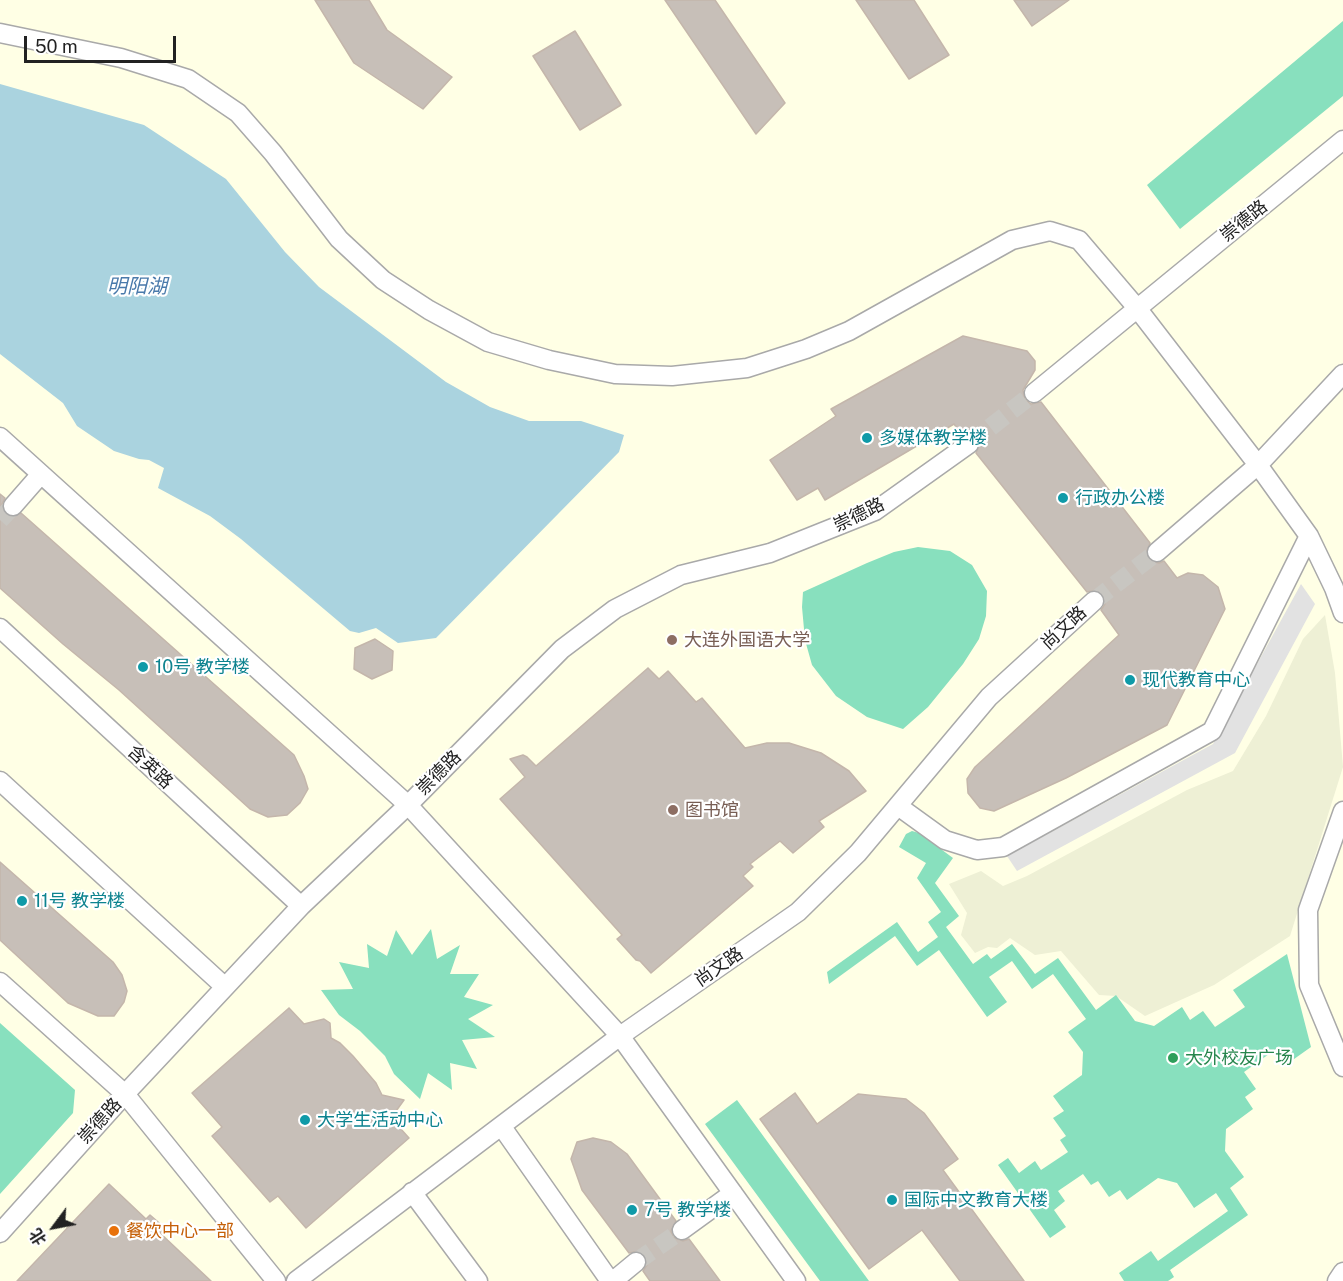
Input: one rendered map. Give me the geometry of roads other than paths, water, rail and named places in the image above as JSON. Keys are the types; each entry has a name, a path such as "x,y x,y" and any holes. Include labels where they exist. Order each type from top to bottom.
{"street":[{"path":"0,33 121,58 188,79 238,113 273,153 339,239 383,280 429,310 488,342 549,360 615,374 672,376 747,368 806,349 849,331 1012,240 1050,231 1079,240 1137,308 1258,465 1309,536 1334,588 1343,613"},
{"name":"崇德路","path":"1034,393 1343,140"},
{"path":"1157,552 1258,465 1343,374"},
{"path":"0,436 408,805 620,1036 796,1281"},
{"name":"崇德路","path":"0,1233 224,986 301,906 408,805 562,649 615,609 681,575 770,553 875,511 969,444"},
{"path":"13,506 41,474"},
{"path":"898,806 945,840 977,850 1004,847 1212,731 1309,536"},
{"name":"尚文路","path":"296,1281 620,1036 798,912 858,853 989,697 1094,601"},
{"name":"含英路","path":"0,627 301,906"},
{"path":"0,782 224,986"},
{"path":"1343,811 1308,910 1308,985 1343,1067"},
{"path":"0,982 125,1094 276,1281"},
{"path":"502,1127 612,1281 636,1262"},
{"path":"412,1192 478,1281"},
{"path":"682,1230 733,1193"},
{"path":"1337,1281 1343,1272"}],"water":[{"name":"明阳湖","path":"0,84 144,125 226,179 285,252 319,287 446,382 490,407 529,421 581,421 624,435 619,452 436,638 398,643 376,628 359,633 350,631 241,539 210,516 158,488 164,468 149,460 114,451 77,426 63,403 0,354"}],"tunnel":[{"path":"969,444 1034,393"},
{"path":"0,520 13,506"},
{"path":"1094,601 1157,552"},
{"path":"636,1262 682,1230"}],"place":[{"name":"多媒体教学楼","path":"867,438"},
{"name":"行政办公楼","path":"1063,498"},
{"name":"大连外国语大学","path":"672,640"},
{"name":"10号 教学楼","path":"143,667"},
{"name":"现代教育中心","path":"1130,680"},
{"name":"图书馆","path":"673,810"},
{"name":"11号 教学楼","path":"22,901"},
{"name":"大外校友广场","path":"1173,1058"},
{"name":"大学生活动中心","path":"305,1120"},
{"name":"国际中文教育大楼","path":"892,1200"},
{"name":"7号 教学楼","path":"632,1210"},
{"name":"餐饮中心一部","path":"114,1231"}]}
